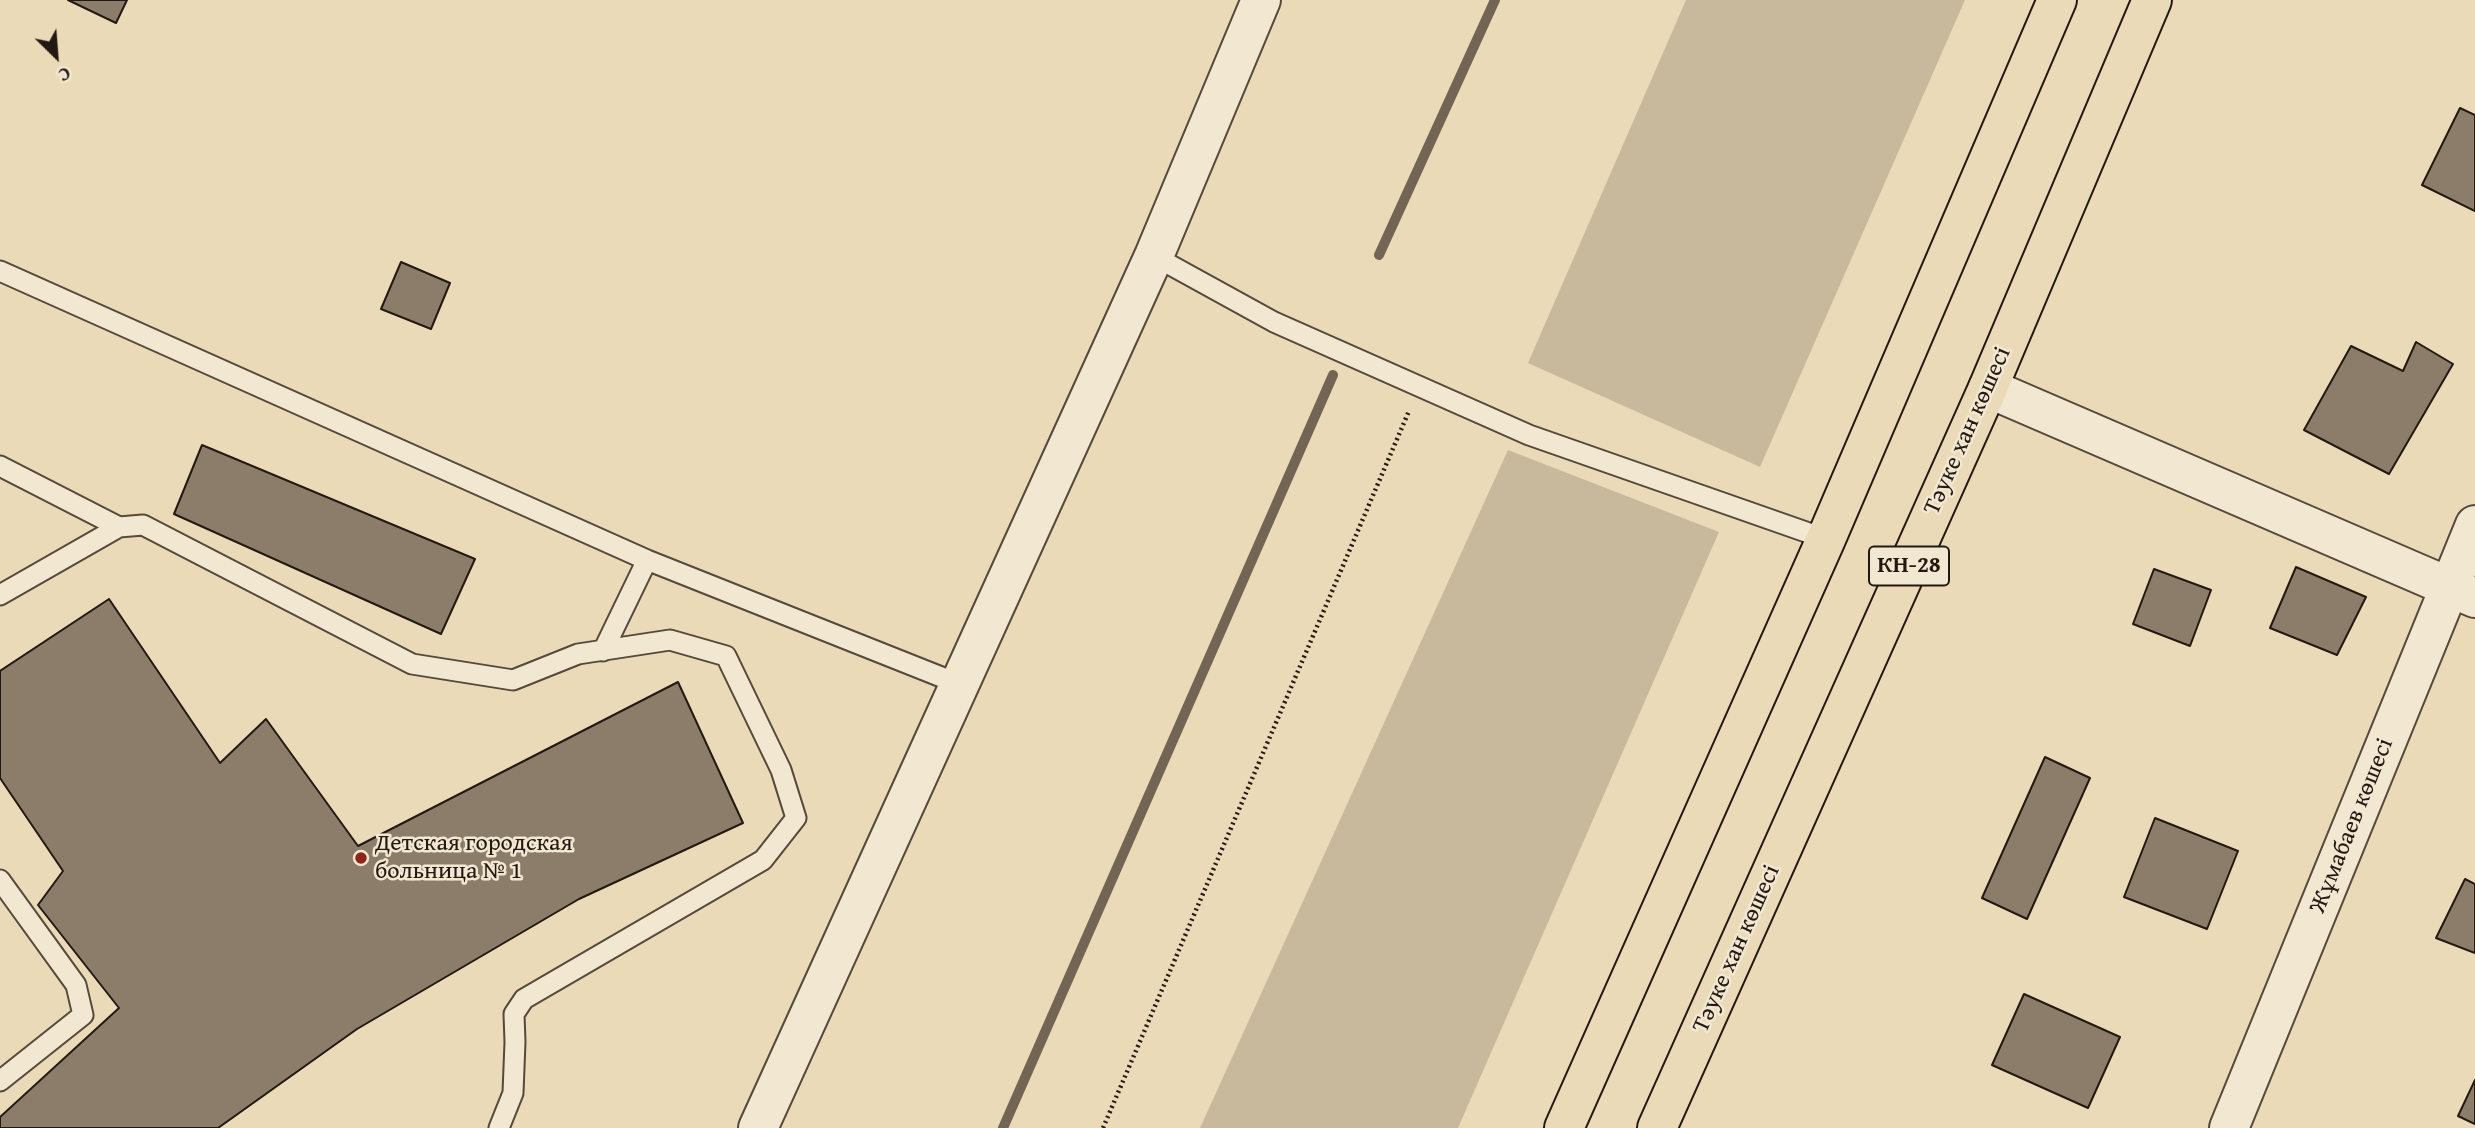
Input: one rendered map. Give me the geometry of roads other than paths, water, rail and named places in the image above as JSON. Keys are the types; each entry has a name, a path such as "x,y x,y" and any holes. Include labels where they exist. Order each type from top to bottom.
{"main road":[{"path":"1564,1128 1826,539 2057,0"},
{"name":"Тәуке хан көшесі","path":"1657,1128 1988,388 2152,0"}],"street":[{"path":"758,1128 1154,256 1261,0"},
{"path":"1988,388 2462,592"},
{"name":"Жұмабаев көшесі","path":"2230,1128 2462,592 2475,525"}],"lane":[{"path":"1154,256 1274,322 1529,435 1826,539"},
{"path":"0,271 647,561 959,684"},
{"path":"0,466 118,527"},
{"path":"0,595 118,527 143,525 412,664 513,680 578,654 670,640 726,656 781,770 796,818 763,860 524,999 514,1014 516,1042 513,1093 499,1128"},
{"path":"603,651 647,561"},
{"path":"0,880 76,985 83,1015 0,1082"}],"waterway":[{"path":"1379,255 1495,0"},
{"path":"1003,1128 1333,375"}],"place":[{"name":"Детская городская больница № 1","path":"361,858"}]}
